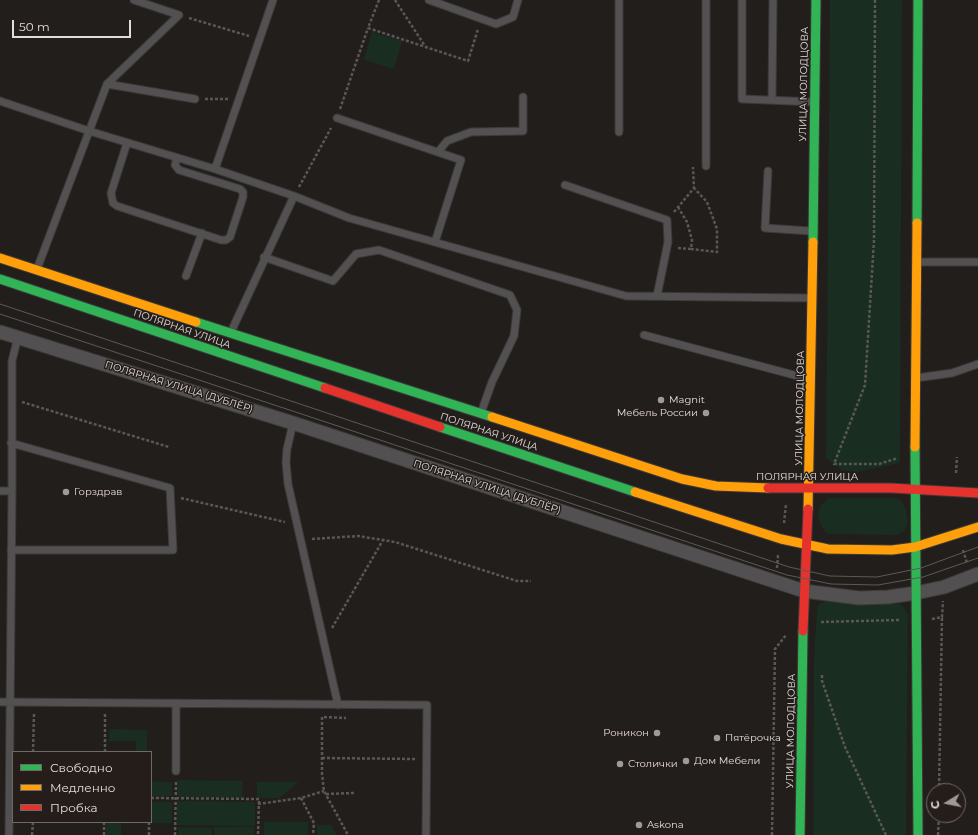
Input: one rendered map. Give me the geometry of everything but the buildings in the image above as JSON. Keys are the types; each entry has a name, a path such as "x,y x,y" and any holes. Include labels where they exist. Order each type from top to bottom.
{"main road":[{"name":"УЛИЦА МОЛОДЦОВА","path":"800,835 804,590 809,489 813,298 816,0"},
{"path":"918,0 916,378 918,835"},
{"name":"ПОЛЯРНАЯ УЛИЦА","path":"0,258 231,332 480,415 682,479 716,486 809,489 916,489 978,492"},
{"name":"ПОЛЯРНАЯ УЛИЦА","path":"0,279 707,516 806,545 828,549 892,550 916,547 978,527"},
{"name":"УЛИЦА МОЛОДЦОВА","path":"801,815 806,835"},
{"path":"908,828 918,816"}],"street":[{"name":"ПОЛЯРНАЯ УЛИЦА (ДУБЛЁР)","path":"0,332 293,423 804,590 859,598 916,593 944,587 973,570"}],"lane":[{"path":"37,270 107,84 179,15 134,0"},
{"path":"215,170 273,0"},
{"path":"429,0 496,24 513,17 518,0"},
{"path":"619,0 619,132"},
{"path":"706,0 706,166"},
{"path":"742,0 742,99 815,102"},
{"path":"772,100 773,0"},
{"path":"107,84 195,99"},
{"path":"438,152 447,141 472,132 523,131 523,97"},
{"path":"0,101 126,143 294,196 349,218 626,296 813,298"},
{"path":"337,118 461,160 435,242"},
{"path":"126,143 111,193 114,204 221,240 230,237 243,197 243,192 240,189 179,170 175,165 177,158"},
{"path":"768,172 765,228 814,231"},
{"path":"565,185 667,220 668,242 657,296"},
{"path":"231,332 264,257 294,196"},
{"path":"186,276 202,233"},
{"path":"264,257 333,281 356,254 379,250 510,295 517,310 514,336 492,382 480,415"},
{"path":"917,262 978,262"},
{"path":"644,335 811,379"},
{"path":"9,835 12,491 11,399 12,361 18,337"},
{"path":"916,378 952,373 978,364"},
{"path":"293,423 287,449 286,462 288,484 338,704"},
{"path":"11,443 170,488 173,550 11,550"},
{"path":"0,491 12,491"},
{"path":"0,702 427,706 426,835"},
{"path":"176,703 176,771"}],"path":[{"path":"379,0 368,28 468,61 481,19"},
{"path":"395,0 425,47"},
{"path":"875,0 874,240 865,385 834,464 879,464 900,458"},
{"path":"179,15 260,39"},
{"path":"195,99 240,100"},
{"path":"678,207 687,222 692,240 691,249 717,252 717,229 707,202 694,188 693,158 706,156"},
{"path":"667,220 694,188"},
{"path":"11,399 169,447"},
{"path":"956,457 956,473"},
{"path":"783,527 786,504"},
{"path":"301,540 358,536 395,542 517,581 531,581"},
{"path":"324,642 382,540"},
{"path":"962,548 973,570"},
{"path":"777,572 778,555"},
{"path":"939,783 943,601 951,598"},
{"path":"926,619 942,617"},
{"path":"816,622 908,620"},
{"path":"820,622 820,629"},
{"path":"772,835 775,649 787,633"},
{"path":"822,674 822,681 845,747 886,835"},
{"path":"33,751 34,702"},
{"path":"105,702 105,751"},
{"path":"322,717 324,790 348,835"},
{"path":"322,758 426,759"},
{"path":"175,835 176,771"},
{"path":"258,804 301,798 324,790"},
{"path":"326,794 354,793"},
{"path":"152,798 258,800 258,835"},
{"path":"301,798 314,822 313,835"},
{"path":"32,823 32,835"},
{"path":"104,823 104,835"},
{"path":"149,823 149,835"},
{"path":"938,835 939,823"}],"green space":[{"path":"830,0 902,0 900,463 858,472 842,470 826,458"},
{"path":"372,32 402,41 394,69 364,60"},
{"path":"829,498 896,498 902,501 906,510 908,522 905,530 897,535 828,534 824,531 819,521 818,513 820,506"},
{"path":"827,601 899,604 902,605 908,614 906,835 813,835 814,659 817,607 821,603"},
{"path":"109,729 147,730 147,751 136,751 136,741 109,741"},
{"path":"178,780 243,781 242,798 177,797"},
{"path":"152,781 172,782 172,796 152,796"},
{"path":"257,782 299,782 279,798 257,798"},
{"path":"177,801 255,802 255,826 177,825"},
{"path":"152,802 172,802 172,823 152,823"},
{"path":"264,822 308,822 308,835 264,835"},
{"path":"106,823 121,823 121,835 106,835"},
{"path":"317,825 331,825 337,835 317,835"},
{"path":"178,827 212,828 212,835 178,835"},
{"path":"214,827 254,827 254,835 214,835"}],"tram line":[{"path":"0,304 789,567 830,576 877,577 921,568 978,547"},
{"path":"0,314 787,575 831,584 878,585 923,577 978,558"}],"traffic: fast":[{"path":"813,242 816,0"},
{"path":"917,223 918,0"},
{"path":"0,279 325,388"},
{"path":"196,322 492,417"},
{"path":"440,427 635,492"},
{"path":"915,447 918,835"},
{"path":"800,835 803,631"}],"traffic: slow":[{"path":"915,447 917,223"},
{"path":"808,509 813,242"},
{"path":"0,258 196,322"},
{"path":"492,417 682,479 716,486 768,488"},
{"path":"635,492 781,539 828,549 892,550 915,547 978,527"}],"traffic: jam":[{"path":"325,388 440,427"},
{"path":"768,488 891,488 978,493"},
{"path":"803,631 808,509"}],"place":[{"name":"Magnit","path":"661,400"},
{"name":"Мебель России","path":"706,413"},
{"name":"Горздрав","path":"66,492"},
{"name":"Роникон","path":"657,733"},
{"name":"Пятёрочка","path":"717,738"},
{"name":"Дом Мебели","path":"686,761"},
{"name":"Столички","path":"620,764"},
{"name":"Askona","path":"639,825"}]}
